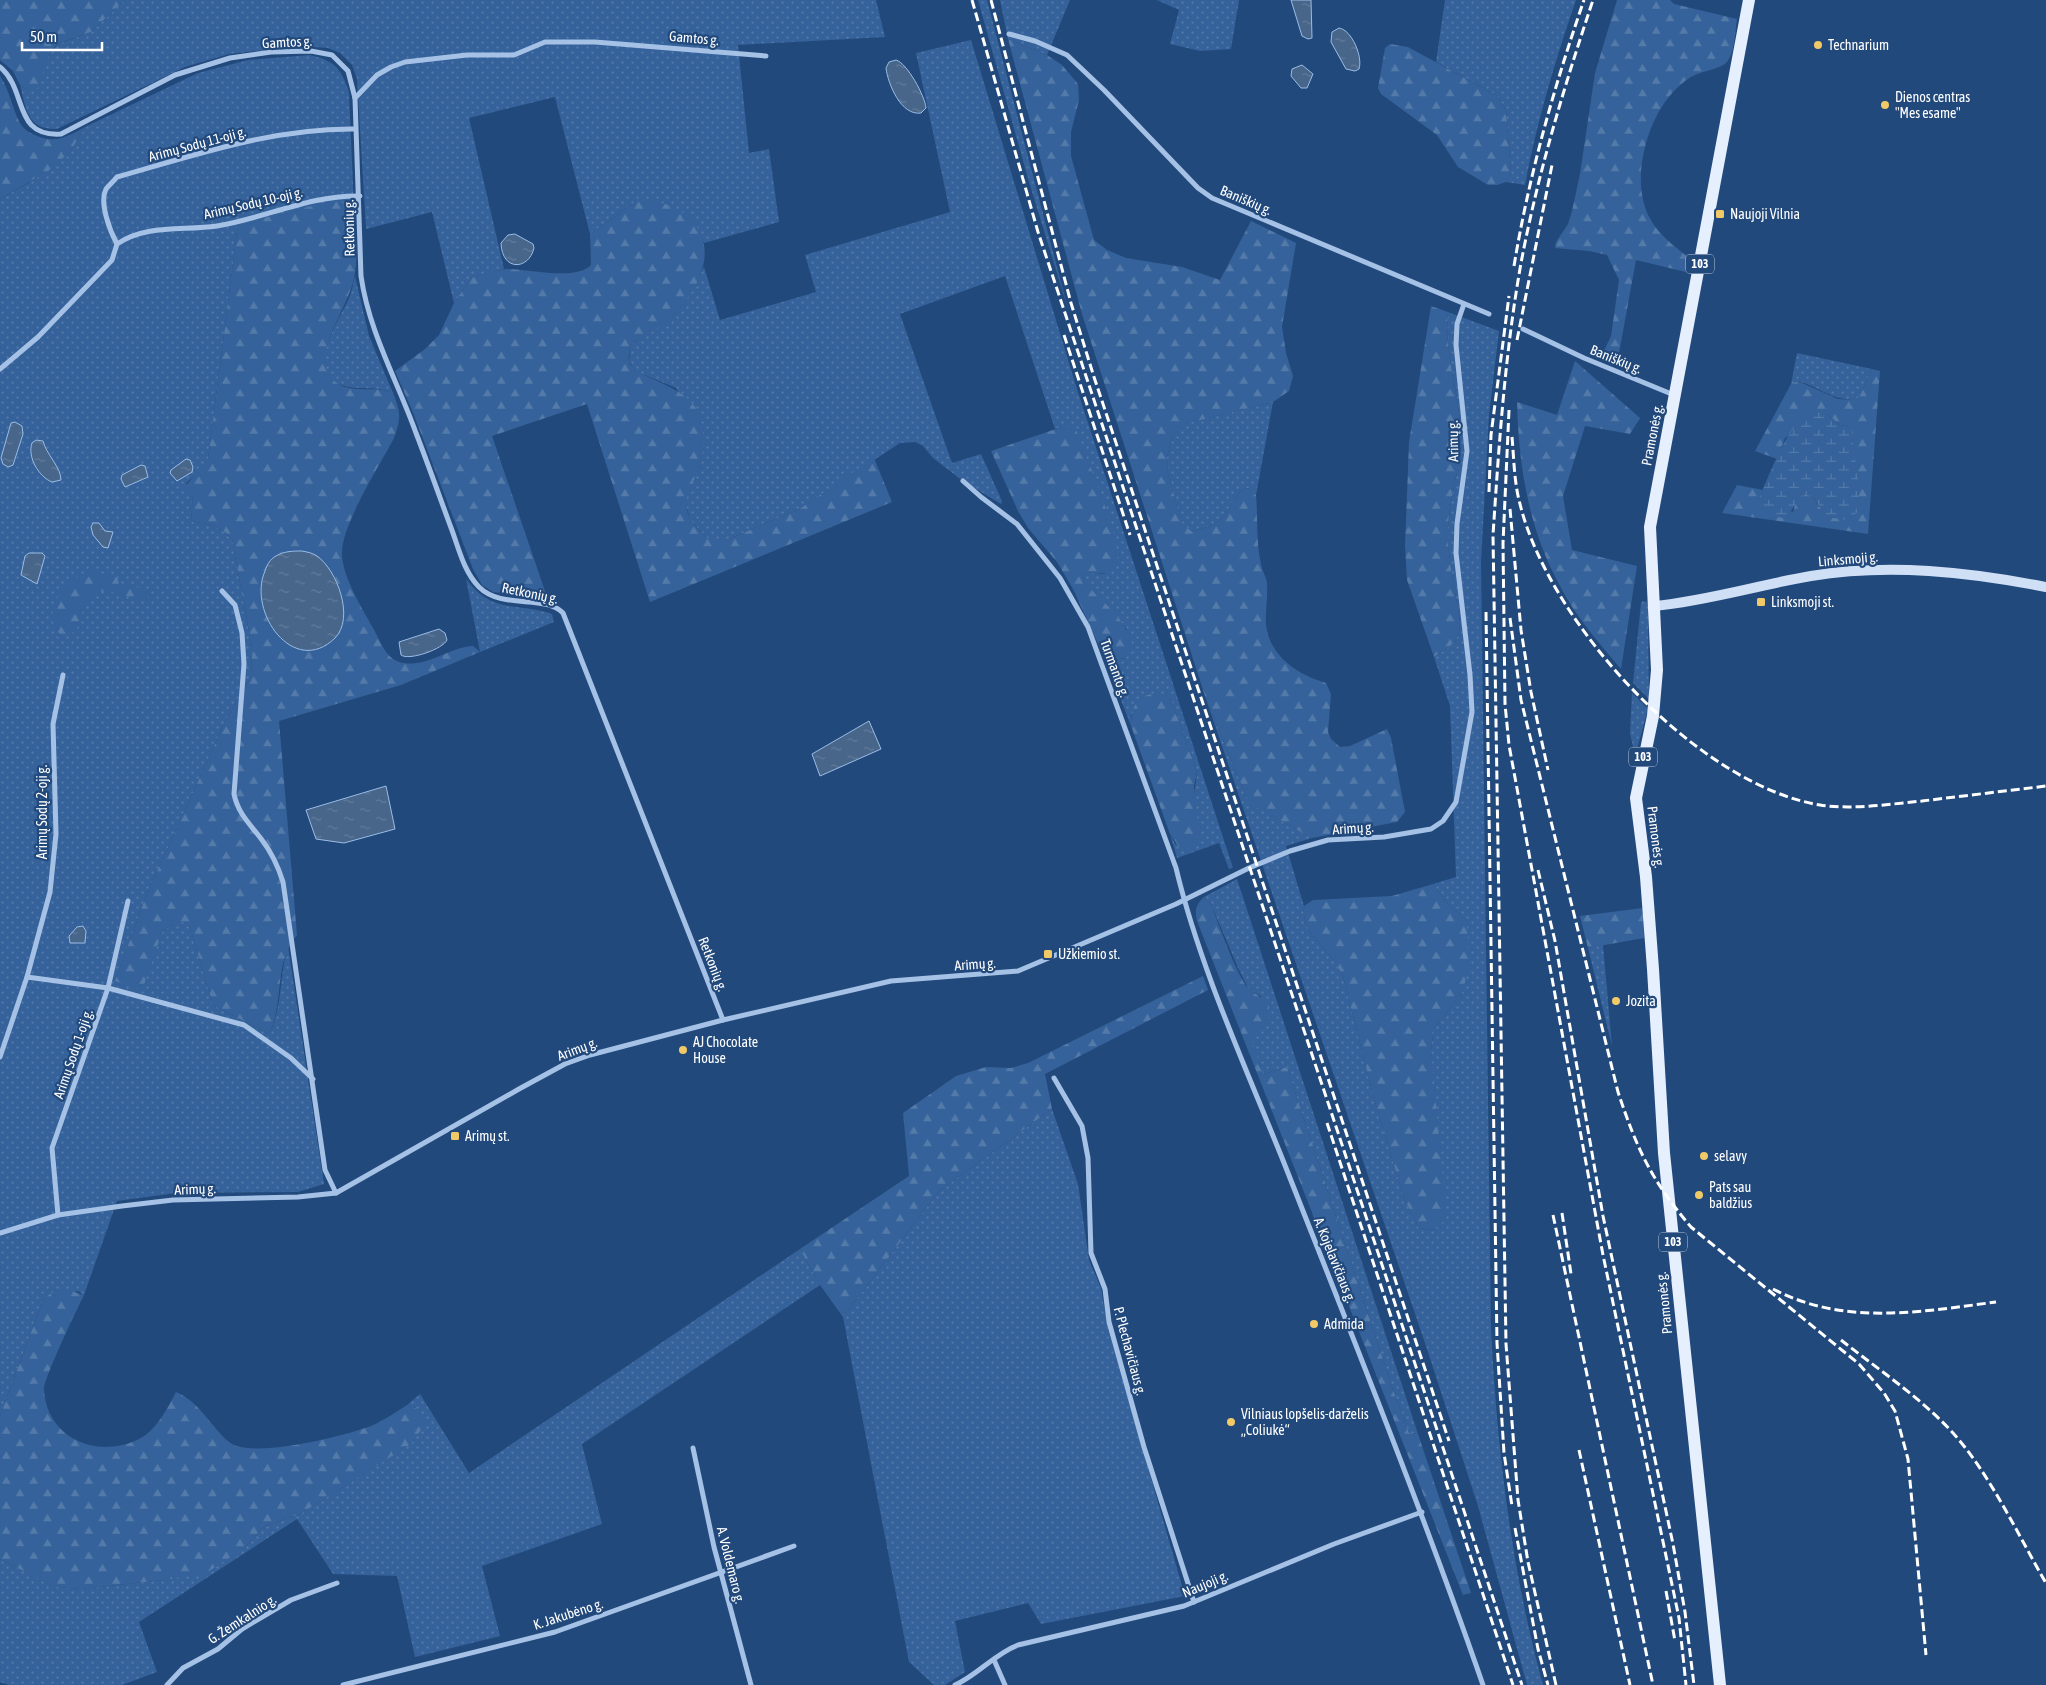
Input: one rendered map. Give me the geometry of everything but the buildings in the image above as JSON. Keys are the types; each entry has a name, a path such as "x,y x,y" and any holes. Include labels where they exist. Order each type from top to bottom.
{"main road":[{"name":"Pramonės g.","path":"1720,1685 1664,1153 1646,877 1636,798 1654,703 1657,670 1650,528 1748,0"},
{"name":"Linksmoji g.","path":"1654,606 1812,576 1858,571 1925,571 2004,579 2046,587"}],"street":[{"name":"Baniškių g.","path":"1009,34 1035,41 1066,55 1104,90 1198,188 1212,198 1489,314"},
{"name":"Gamtos g.","path":"355,98 377,75 390,67 405,62 468,55 514,55 545,42 595,42 766,56"},
{"name":"Gamtos g.","path":"0,67 14,86 23,113 30,126 40,132 51,134 61,134 175,75 222,60 271,52 311,51 332,56 348,71 355,98"},
{"name":"Retkonių g.","path":"355,98 355,128 360,196 361,276 365,305 415,430 464,564 474,582 487,594 497,598 552,606 564,613 723,1020"},
{"name":"Arimų Sodų 11-oji g.","path":"117,244 111,232 103,200 106,190 117,177 248,140 328,128 355,128"},
{"name":"Arimų Sodų 10-oji g.","path":"117,244 126,238 147,231 218,226 320,198 360,196"},
{"path":"0,369 38,338 112,260 117,244"},
{"name":"Arimų g.","path":"0,1233 58,1215 173,1200 298,1198 336,1193 565,1064 620,1046 723,1020 891,982 1018,971 1183,900 1249,868 1290,852 1328,840 1384,837 1431,829 1450,813 1456,802 1472,712 1470,675 1456,553 1457,524 1467,451 1456,345 1457,324 1464,304"},
{"name":"Baniškių g.","path":"1523,328 1584,358 1675,395"},
{"name":"Turmanto g.","path":"963,480 981,497 1017,524 1060,578 1088,627 1176,868 1183,900"},
{"path":"222,591 235,605 242,633 244,664 236,776 236,803 243,817 276,861 283,882 314,1080 325,1170 336,1193"},
{"name":"Arimų Sodų 2-oji g.","path":"0,1057 27,977 50,892 54,865 56,826 54,724 63,675"},
{"name":"A. Kojelavičiaus g.","path":"1183,900 1216,991 1422,1512 1483,1685"},
{"name":"Arimų Sodų 1-oji g.","path":"58,1215 52,1148 108,988 128,901"},
{"path":"27,977 108,988 244,1025 291,1058 314,1080"},
{"name":"P. Plechavičiaus g.","path":"1054,1078 1082,1126 1088,1158 1091,1253 1105,1289 1108,1322 1144,1447 1194,1602"},
{"name":"A. Voldemaro g.","path":"693,1448 721,1572 751,1685"},
{"name":"Naujoji g.","path":"955,1685 994,1660 1008,1648 1176,1608 1334,1544 1422,1512"},
{"name":"K. Jakubėno g.","path":"343,1685 555,1632 794,1546"},
{"name":"G. Žemkalnio g.","path":"167,1685 183,1668 218,1649 258,1620 291,1600 337,1583"},
{"path":"994,1660 1005,1685"}],"green space":[{"path":"0,0 125,0 91,32 57,44 49,54 38,88 27,90 20,85 13,71 0,60"},
{"path":"125,0 876,0 885,37 738,45 749,153 769,149 779,222 704,243 695,223 635,202 590,234 555,97 469,118 504,269 472,277 454,303 432,212 366,229 357,79 352,65 340,53 328,48 300,46 229,54 185,67 57,129 39,126 34,122 26,110 20,85 27,90 43,68 49,54 58,44 91,32"},
{"path":"978,0 987,0 1068,309 1029,182"},
{"path":"1000,0 1070,0 1047,55 1008,39"},
{"path":"1157,0 1239,0 1231,49 1200,51 1170,44 1179,10"},
{"path":"1445,0 1576,0 1547,91 1525,185 1506,182 1511,172 1506,110 1496,95 1436,62"},
{"path":"1617,0 1670,0 1674,4 1737,19 1733,48 1726,63 1692,76 1678,87 1665,102 1649,134 1641,171 1641,190 1645,207 1652,222 1661,233 1693,261 1690,273 1636,260 1617,364 1600,359 1611,336 1619,280 1607,255 1589,251 1555,248 1556,242 1568,224 1572,211 1580,174 1595,73"},
{"path":"1008,39 1047,55 1062,65 1078,84 1079,100 1071,132 1071,156 1094,240 1107,250 1126,258 1182,267 1220,280 1251,221 1296,243 1282,327 1286,353 1293,376 1289,391 1273,402 1184,424 1172,438 1167,457 1168,474 1182,523 1191,531 1208,527 1220,520 1236,496 1243,490 1248,488 1256,495 1259,556 1267,583 1266,625 1273,646 1279,655 1296,670 1326,683 1331,694 1328,732 1331,739 1340,747 1350,746 1387,729 1391,738 1405,812 1397,822 1312,838 1254,806 1246,796 1205,696 1082,314"},
{"path":"971,40 1076,386 1233,868 1229,869 1219,843 1177,858 1170,834 1176,845 1194,797 1197,772 1172,702 1166,695 1131,715 1131,726 1106,661 1126,658 1127,629 1084,582 1083,575 1087,572 1105,574 1062,427 1055,429 1005,276 900,314 952,463 981,454 1002,501 1001,504 963,481 933,458 923,446 915,442 900,443 801,508 729,539 708,539 690,520 685,500 689,486 700,467 703,438 676,388 635,371 629,361 630,345 672,317 688,296 704,267 720,320 816,292 805,255 950,212 916,53"},
{"path":"1390,44 1408,47 1496,95 1506,110 1511,172 1506,182 1488,185 1458,167 1437,135 1381,94 1378,88 1385,48"},
{"path":"310,55 326,60 336,67 340,71 349,92 354,209 344,203 238,224 208,459 197,474 186,483 193,495 191,521 219,528 232,539 252,648 251,677 225,722 146,896 115,981 157,944 162,932 170,926 183,921 190,927 213,1005 269,1034 277,1013 288,946 324,1184 298,1192 176,1193 117,1201 84,1295 78,1291 43,1300 0,1416 0,199 35,179 70,152 85,127 198,73 248,60"},
{"path":"0,76 20,123 31,133 42,138 55,139 67,136 85,127 70,152 48,171 0,199"},
{"path":"333,201 344,203 354,209 356,261 351,290 327,348 325,362 328,374 343,386 393,393 398,405 399,416 394,438 362,496 347,529 343,543 343,564 354,593 382,645 393,659 404,663 422,662 464,647 473,646 480,652 401,685 279,721 297,935 285,958 277,1009 269,1034 213,1005 190,927 183,922 170,926 162,932 142,990 115,981 146,896 225,722 251,677 252,648 232,539 219,528 191,521 193,495 184,488 208,459 238,224"},
{"path":"657,201 681,212 695,223 704,246 702,270 692,292 677,312 665,324 630,345 629,361 640,372 682,394 698,412 703,432 702,456 699,469 688,493 686,505 692,522 708,539 729,539 801,508 874,458 892,502 650,602 587,404 492,436 547,597 493,592 482,585 473,569 412,410 395,371 425,349 439,335 454,303 472,277 507,269 552,273 584,270 591,265 590,234 635,202"},
{"path":"355,276 369,336 393,393 380,389 354,388 341,385 330,379 325,369 328,344 349,298"},
{"path":"1431,306 1448,312 1448,343 1461,433 1460,457 1448,528 1449,551 1460,629 1453,643 1434,657 1407,580 1405,546 1409,442"},
{"path":"1448,312 1499,331 1489,415 1481,562 1491,1328 1497,1418 1507,1508 1522,1597 1543,1685 1527,1685 1478,1506 1428,1352 1205,696 1246,796 1255,806 1312,838 1286,846 1304,906 1305,922 1312,935 1333,959 1343,976 1374,1099 1405,1201 1419,1228 1431,1230 1441,1226 1431,1050 1434,1028 1462,993 1467,921 1448,904 1433,884 1456,877 1450,706 1434,657 1453,643 1460,629 1448,539 1449,516 1460,457 1461,433 1448,343"},
{"path":"1797,353 1872,369 1856,400 1838,398 1798,381 1791,384"},
{"path":"1575,361 1640,418 1630,434 1585,426 1563,496 1572,550 1637,566 1621,669 1581,619 1560,586 1540,542 1527,497 1523,474 1517,402 1557,415"},
{"path":"1872,369 1880,371 1868,534 1722,513 1737,485 1763,490 1758,500 1793,512 1796,501 1805,494 1814,498 1819,507 1851,427 1840,425 1827,414 1785,438 1777,459 1755,451 1791,384 1798,381 1838,399 1856,400"},
{"path":"1273,402 1256,495 1248,488 1243,490 1236,496 1220,520 1208,527 1191,531 1182,524 1168,474 1167,457 1172,438 1183,424"},
{"path":"1810,410 1827,414 1840,425 1851,427 1859,487 1859,511 1847,520 1826,517 1814,498 1805,494 1784,518 1772,516 1759,507 1758,500 1786,440"},
{"path":"1062,427 1076,430 1116,542 1118,557 1116,567 1113,570 1107,573 1087,572 1083,575 1084,582 1114,613 1127,630 1133,650 1126,658 1106,661 1073,589 1057,562 1028,528 1018,511 991,451"},
{"path":"97,570 106,576 117,577 119,584 140,588 148,593 148,600 145,601 117,593 99,592 92,595 87,603 76,631 70,634 60,634 53,622 53,615 56,601 60,594 75,578"},
{"path":"466,579 484,597 502,604 552,614 554,622 480,652"},
{"path":"1643,601 1647,602 1648,607 1649,699 1633,683 1641,603"},
{"path":"1157,693 1166,695 1172,702 1197,772 1194,786 1199,834 1198,841 1190,849 1180,848 1170,834 1131,726 1132,713 1136,703 1144,696"},
{"path":"1632,693 1648,709 1635,756 1630,733"},
{"path":"1237,879 1418,1434 1409,1433 1392,1387 1287,1067 1263,1074 1251,1040 1261,996 1249,990 1211,904 1204,897"},
{"path":"1433,884 1448,904 1467,921 1469,967 1462,993 1434,1028 1431,1050 1446,1212 1441,1226 1431,1230 1419,1228 1405,1201 1374,1099 1343,976 1333,959 1308,929 1305,922 1304,906 1313,900 1392,896"},
{"path":"1204,897 1211,904 1245,984 1269,1004 1268,1021 1261,1033 1252,1040 1263,1074 1287,1067 1392,1387 1409,1433 1418,1434 1471,1593 1463,1595 1197,921 1196,908"},
{"path":"1643,908 1644,938 1588,948 1580,916"},
{"path":"1603,945 1612,1046 1588,948"},
{"path":"1203,976 1208,990 1045,1074 1052,1109 939,1191 843,1317 820,1285 800,1249 909,1176 903,1113 956,1076 986,1067 1011,1068 1028,1063"},
{"path":"1052,1109 1078,1184 1089,1260 1101,1288 1108,1329 1185,1596 1041,1624 1028,1603 955,1621 965,1672 945,1685 934,1685 909,1662 843,1317 939,1191"},
{"path":"800,1249 820,1285 582,1444 602,1524 482,1566 500,1636 415,1657 397,1576 333,1574 297,1519 139,1622 157,1672 122,1685 9,1685 0,1682 0,1559 56,1587 82,1589 163,1580 243,1549 265,1526 300,1514 410,1444 421,1410 407,1405 420,1394 469,1473"},
{"path":"68,1290 84,1295 55,1358 44,1389 47,1406 54,1420 64,1432 76,1440 91,1445 107,1447 123,1445 139,1439 156,1425 176,1392 192,1402 222,1436 240,1447 276,1447 341,1435 376,1424 407,1405 421,1410 425,1424 411,1444 300,1514 265,1526 243,1549 206,1573 82,1589 55,1587 0,1559 0,1416 43,1300 51,1293"}],"water":[{"path":"1291,0 1311,0 1312,38 1308,39 1302,36"},
{"path":"1339,28 1348,34 1358,51 1360,64 1359,69 1355,71 1346,69 1331,42 1332,32"},
{"path":"896,60 910,73 919,88 926,108 921,113 914,113 907,109 897,98 889,82 886,68 889,62"},
{"path":"1302,65 1313,74 1307,88 1301,88 1291,76 1292,69"},
{"path":"515,234 533,244 534,248 527,261 516,265 506,259 502,252 501,243 508,235"},
{"path":"15,422 22,426 23,434 13,465 8,467 3,464 1,458 11,423"},
{"path":"36,440 43,441 59,470 61,480 52,482 43,476 35,466 31,448 32,443"},
{"path":"186,459 190,460 193,467 192,472 177,481 170,473 171,470"},
{"path":"141,465 145,466 148,477 125,487 121,479 122,475"},
{"path":"93,523 99,523 105,531 113,532 108,548 103,547 93,535 91,527"},
{"path":"302,551 315,555 331,572 337,583 343,607 341,629 335,638 319,648 304,650 290,645 278,635 268,621 261,587 266,569 272,559 286,552"},
{"path":"29,553 42,553 45,556 37,584 21,575 25,556"},
{"path":"439,629 445,633 447,640 439,647 418,655 401,655 399,642"},
{"path":"869,721 881,749 820,776 812,754"},
{"path":"386,786 395,829 344,843 316,839 306,810"},
{"path":"83,926 86,931 85,943 70,943 69,936 77,927"}],"railway":[{"path":"972,0 1038,232 1522,1685"},
{"path":"991,0 1071,303 1094,377 1449,1441"},
{"path":"1514,266 1527,198 1543,132 1584,0"},
{"path":"1556,1685 1528,1562 1518,1500 1506,1344 1493,535 1500,433 1515,297 1521,263 1535,196 1552,130 1593,0"},
{"path":"1517,340 1552,165"},
{"path":"1489,492 1491,435 1509,296"},
{"path":"1064,335 1130,535"},
{"path":"1509,410 1503,543 1505,704 1509,745 1603,1255 1679,1618 1686,1685"},
{"path":"1512,437 1515,479 1520,504 1536,550 1562,598 1595,646 1635,692 1679,732 1725,766 1773,791 1820,805 1833,806 1884,805 2046,786"},
{"path":"1510,509 1521,630 1531,692 1548,770"},
{"path":"1486,612 1497,1343 1504,1453 1512,1506"},
{"path":"1510,618 1521,700 1618,1092 1632,1131 1655,1179 1691,1227 1859,1364 1884,1393 1895,1411 1908,1459 1926,1655"},
{"path":"1538,870 1555,941 1603,1216 1673,1544 1685,1612 1694,1685"},
{"path":"1327,1123 1513,1685"},
{"path":"1562,1213 1571,1274"},
{"path":"1553,1215 1653,1685"},
{"path":"1773,1289 1800,1301 1827,1308 1855,1312 1911,1312 1996,1302"},
{"path":"1841,1340 1914,1396 1953,1433 1979,1467 2003,1505 2046,1583"},
{"path":"1579,1450 1630,1685"},
{"path":"1515,1528 1538,1649 1548,1685"},
{"path":"1666,1591 1675,1641"}],"place":[{"name":"Technarium","path":"1818,45"},
{"name":"Dienos centras \"Mes esame\"","path":"1885,105"},
{"name":"Naujoji Vilnia","path":"1720,214"},
{"name":"Linksmoji st.","path":"1761,602"},
{"name":"Užkiemio st.","path":"1048,954"},
{"name":"Jozita","path":"1616,1001"},
{"name":"AJ Chocolate House","path":"683,1050"},
{"name":"Arimų st.","path":"455,1136"},
{"name":"selavy","path":"1704,1156"},
{"name":"Pats sau baldžius","path":"1699,1195"},
{"name":"Admida","path":"1314,1324"},
{"name":"Vilniaus lopšelis-darželis „Coliukė“","path":"1231,1422"}]}
